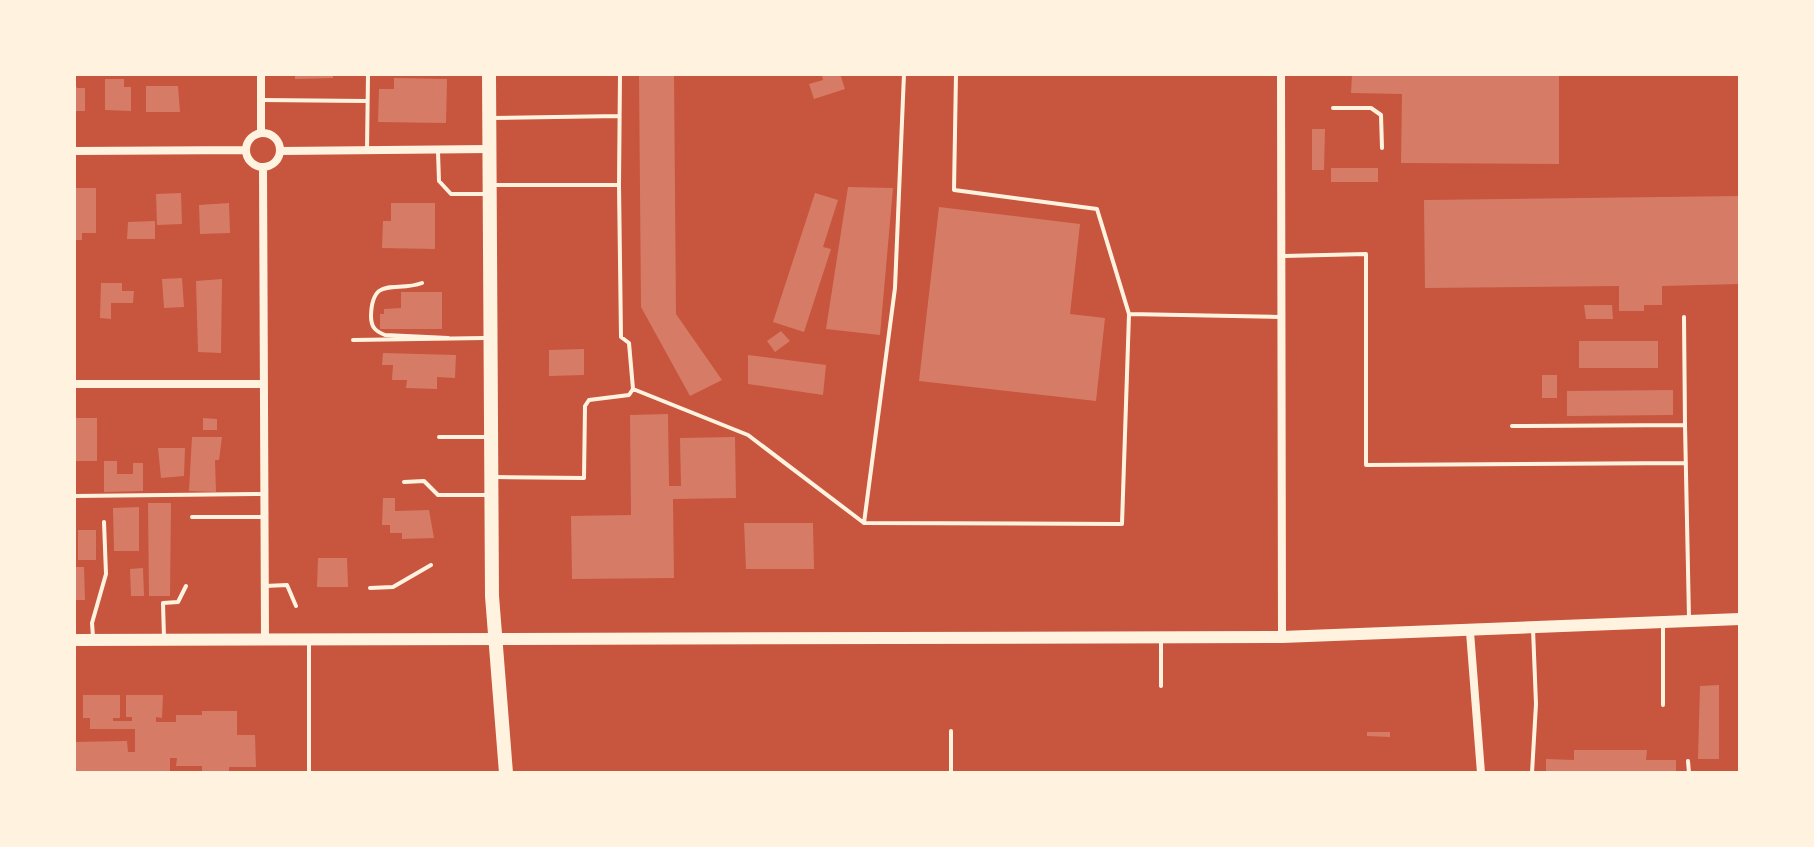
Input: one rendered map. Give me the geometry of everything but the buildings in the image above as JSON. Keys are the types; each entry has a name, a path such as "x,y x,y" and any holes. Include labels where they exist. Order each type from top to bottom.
{"main road":[{"path":"489,74 494,638 506,773"},
{"path":"74,640 265,637 1282,637 1740,619"}],"street":[{"path":"261,74 261,133"},
{"path":"1281,74 1282,637"},
{"path":"261,133 274,138 280,151 275,162 263,167 253,164 246,150 249,141 261,133"},
{"path":"280,151 489,149"},
{"path":"74,151 246,150"},
{"path":"263,167 265,637"},
{"path":"74,384 264,384"},
{"path":"1470,632 1481,773"}],"lane":[{"path":"367,150 368,74"},
{"path":"620,74 621,337 629,343 633,389"},
{"path":"864,523 895,288 904,74"},
{"path":"633,389 748,435 864,523 1122,524 1129,314 1097,209 954,190 956,74"},
{"path":"261,100 367,101"},
{"path":"1333,108 1371,108 1381,115 1382,148"},
{"path":"489,118 620,116"},
{"path":"438,149 439,181 451,194 619,185"},
{"path":"1281,256 1366,254 1366,465 1686,463"},
{"path":"422,283 388,286 380,290 373,297 371,323 376,331 385,335 448,338"},
{"path":"1129,314 1281,317"},
{"path":"1684,317 1689,621"},
{"path":"353,340 492,338"},
{"path":"493,477 584,478 585,406 598,397 624,396 633,389"},
{"path":"1512,426 1685,425"},
{"path":"439,437 493,437"},
{"path":"404,482 424,481 438,495 493,495"},
{"path":"74,496 265,494"},
{"path":"192,517 265,517"},
{"path":"93,640 92,623 106,574 104,522"},
{"path":"370,588 393,587 431,565"},
{"path":"265,586 287,585 296,606"},
{"path":"164,639 163,603 178,602 186,586"},
{"path":"1663,622 1663,705"},
{"path":"1532,773 1536,704 1533,629"},
{"path":"1161,637 1161,686"},
{"path":"309,638 309,773"},
{"path":"951,731 951,773"},
{"path":"1688,761 1689,773"}]}
